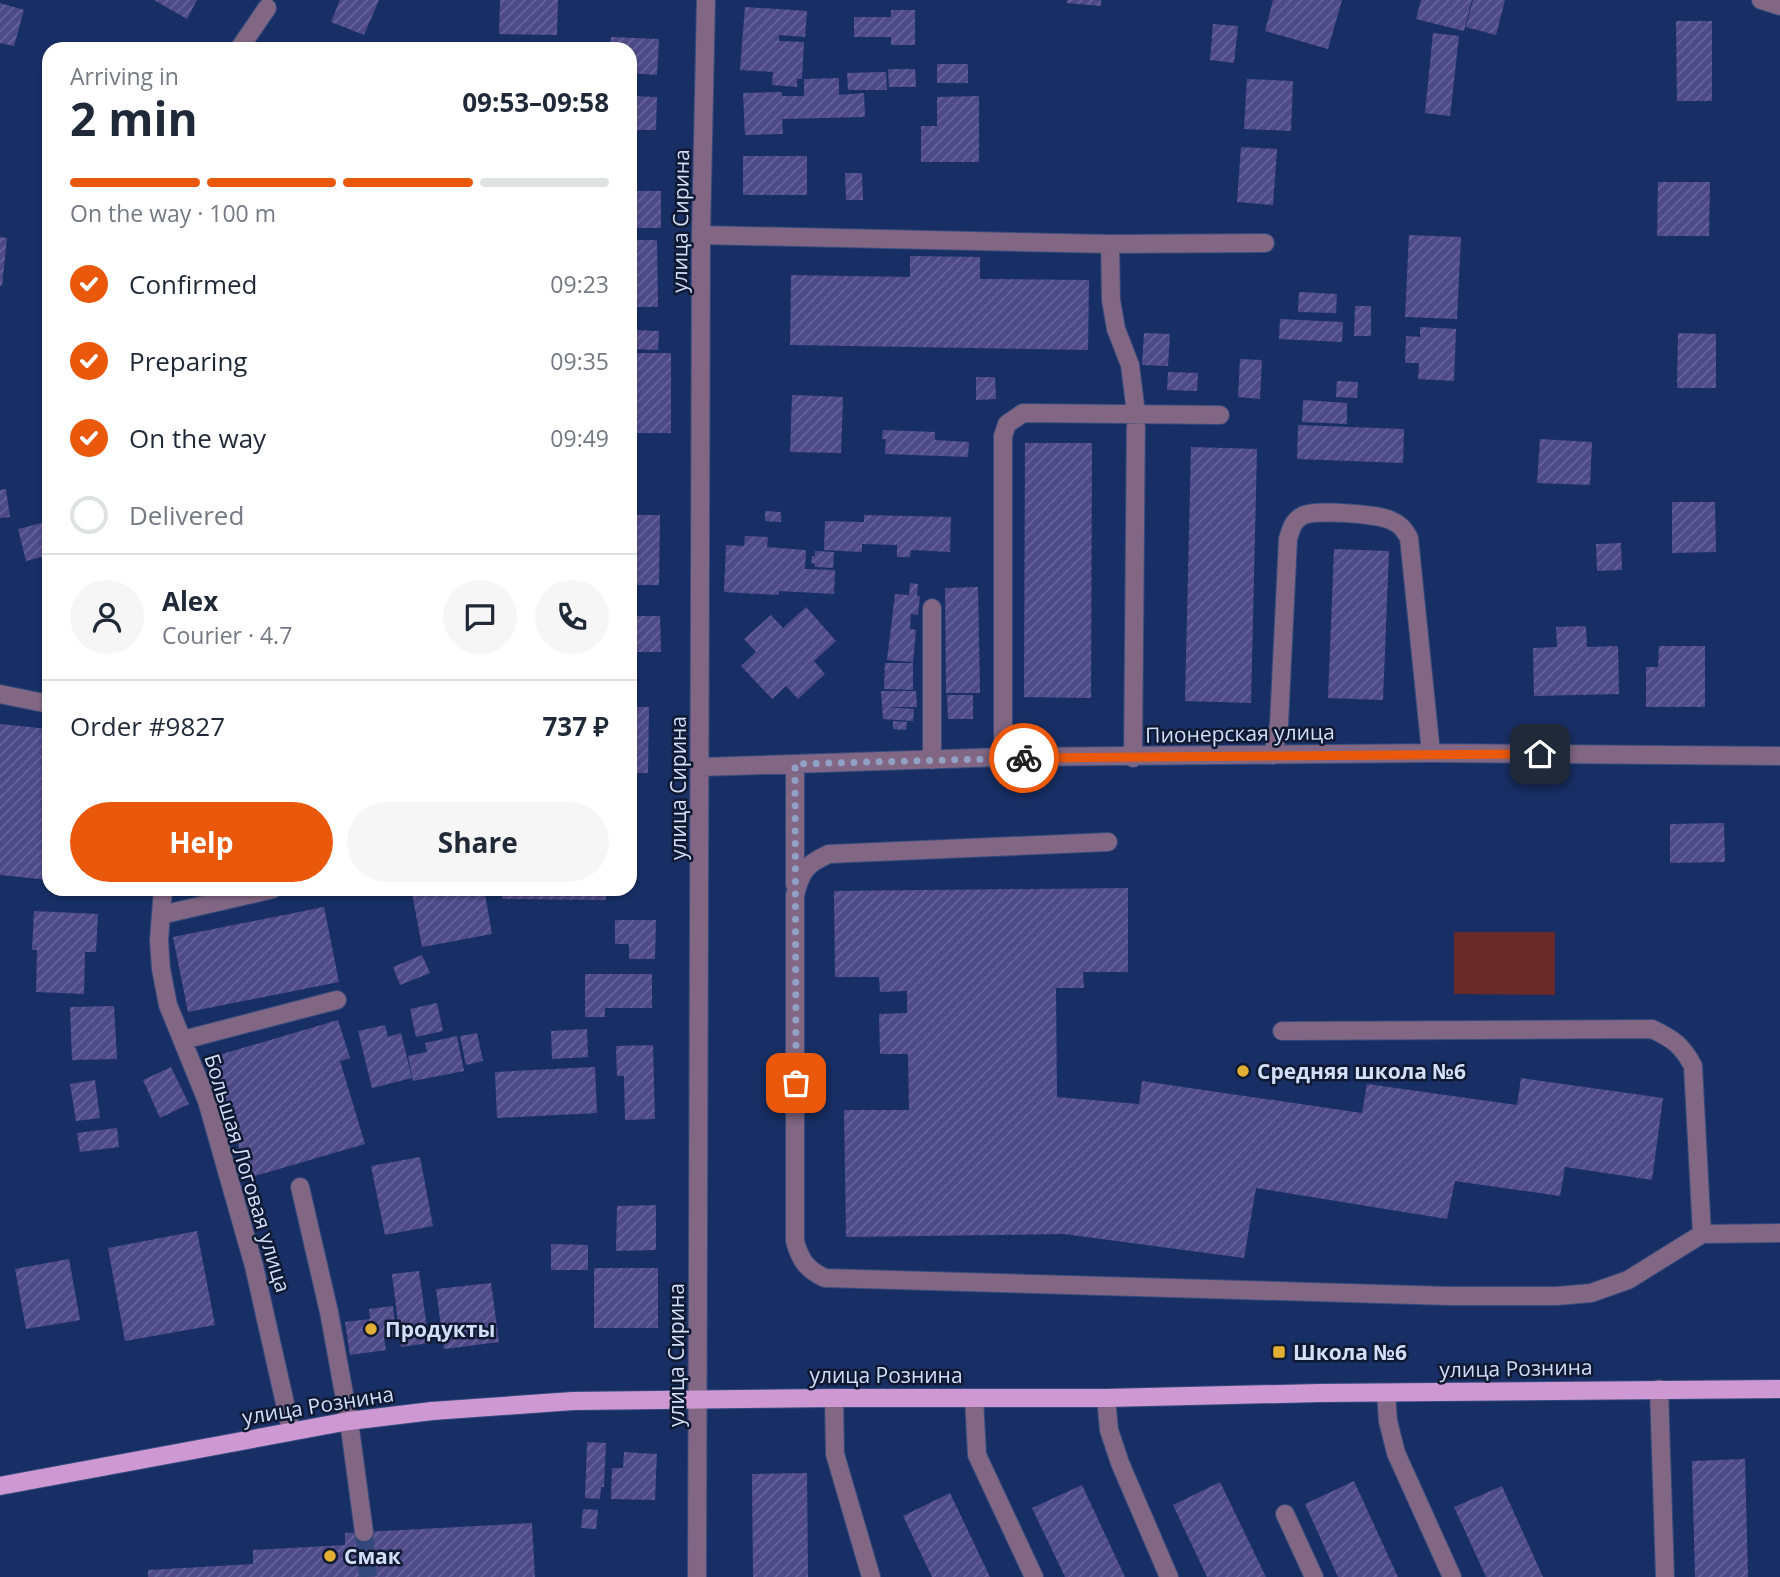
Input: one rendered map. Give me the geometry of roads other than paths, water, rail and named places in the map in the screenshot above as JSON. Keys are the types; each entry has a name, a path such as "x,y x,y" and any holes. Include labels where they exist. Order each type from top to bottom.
{"main road":[{"name":"улица Рознина","path":"0,1486 349,1421 573,1401 1106,1398 1780,1389"}],"street":[{"name":"улица Сирина","path":"697,1577 701,235 706,0"},
{"path":"1760,0 1780,6"},
{"path":"244,42 267,8"},
{"path":"701,235 1110,244 1265,243"},
{"path":"1110,244 1111,300 1116,329 1130,365 1136,413 1133,758"},
{"path":"1003,757 1003,436 1007,424 1023,413 1220,415"},
{"path":"1273,755 1279,724 1288,539 1292,525 1303,514 1323,512 1387,518 1402,526 1409,538 1431,754"},
{"path":"932,608 932,760"},
{"path":"0,694 42,703"},
{"name":"Пионерская улица","path":"701,767 1003,757 1431,754 1780,756"},
{"path":"795,764 796,1241 800,1258 812,1272 825,1278 1423,1295 1557,1296 1591,1293 1628,1280 1702,1234 1780,1233"},
{"path":"794,895 800,876 812,862 829,854 1108,842"},
{"name":"Большая Логовая улица","path":"162,896 159,940 168,1005 207,1101 254,1266 291,1430"},
{"path":"161,915 243,896"},
{"path":"183,1040 337,1000"},
{"path":"1282,1031 1652,1029 1669,1037 1684,1048 1693,1066 1702,1234"},
{"path":"300,1186 329,1312 349,1421 364,1532"},
{"path":"1659,1389 1665,1577"},
{"path":"1386,1393 1392,1441 1452,1577"},
{"path":"834,1398 835,1454 872,1577"},
{"path":"974,1398 977,1455 1034,1577"},
{"path":"1106,1398 1109,1430 1120,1463 1169,1577"},
{"path":"1285,1514 1314,1577"}],"tunnel":[{"path":"364,1532 368,1577"}],"place":[{"name":"Средняя школа №6","path":"1243,1071"},
{"name":"Продукты","path":"371,1329"},
{"name":"Школа №6","path":"1279,1352"},
{"name":"Смак","path":"330,1556"}]}
